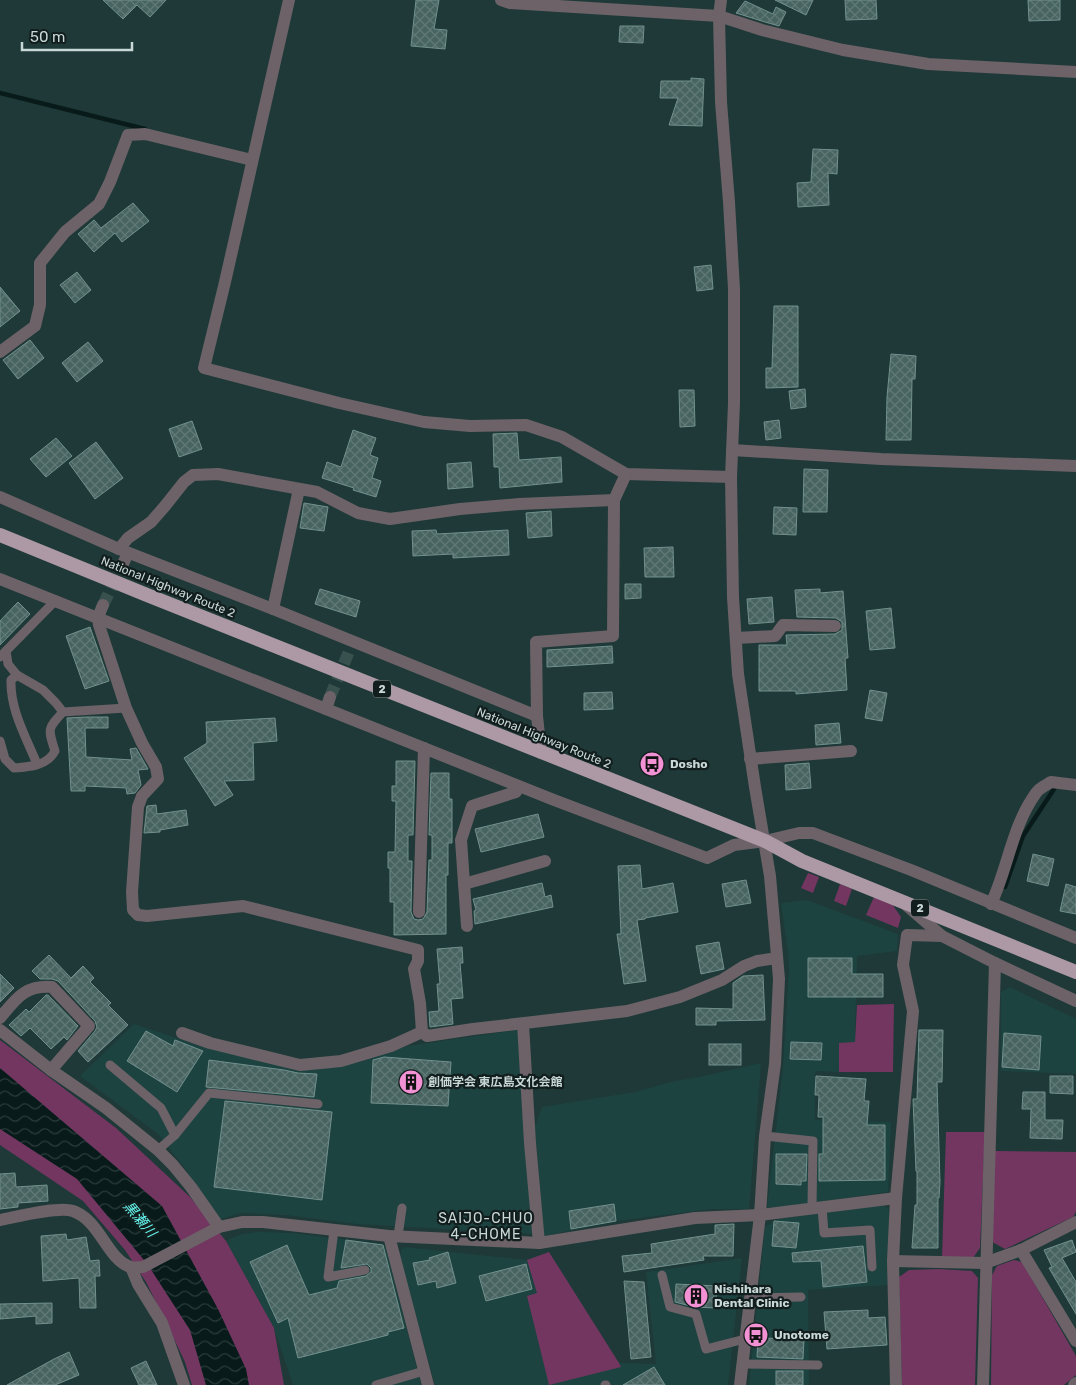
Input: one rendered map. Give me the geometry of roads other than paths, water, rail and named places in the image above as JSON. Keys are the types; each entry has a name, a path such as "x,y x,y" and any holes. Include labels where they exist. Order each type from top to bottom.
{"highway":[{"name":"National Highway Route 2","path":"0,535 765,841 802,861 1076,972"}],"street":[{"path":"289,0 226,282 204,368 340,404 424,422 470,426 526,425 562,437 626,474 731,477"},
{"path":"501,0 510,3 570,8 719,16 762,30 843,50 928,64 1076,72"},
{"path":"721,0 719,16 721,102 734,289 734,403 731,477 733,597 738,674 770,876 779,979 775,1064 765,1136 760,1215 740,1385"},
{"path":"0,352 35,326 40,305 40,263 65,232 99,204 110,182 128,134 145,134 252,160"},
{"path":"732,450 881,459 1076,466"},
{"path":"122,566 128,538 151,522 184,482 193,475 218,474 317,492 358,513 390,519 460,508 614,500"},
{"path":"541,753 536,716 536,642 613,636 614,500 626,474"},
{"path":"273,609 299,489"},
{"path":"0,496 124,551 273,609 351,646 536,716"},
{"path":"0,579 56,600 101,611 328,703 424,748 707,858 734,845 765,841 799,833 813,833 911,870 1076,938"},
{"path":"101,611 99,625 126,708 142,743 156,767 158,778 142,796 138,808 132,892 134,910 138,914 147,916 243,906 418,950 418,961 414,969 420,1004 422,1032"},
{"path":"736,638 775,636 783,625 835,626"},
{"path":"419,912 424,748"},
{"path":"750,758 851,751"},
{"path":"991,904 1014,835 1037,792 1051,782 1076,785"},
{"path":"467,926 461,840 472,806 516,792"},
{"path":"464,884 546,861"},
{"path":"901,901 942,936 1076,1001"},
{"path":"896,1385 893,1261 896,1198 913,1011 903,965 907,935 942,936"},
{"path":"422,1032 428,1036 627,1011 680,997 722,980 744,966 757,961 777,958"},
{"path":"983,1385 995,963"},
{"path":"0,1018 21,994 40,986 52,987 88,1026 51,1070"},
{"path":"523,1024 530,1143 539,1243"},
{"path":"0,1030 51,1070 106,1108 158,1150 185,1180 219,1227"},
{"path":"182,1033 210,1043 300,1065 341,1061 391,1046 422,1032"},
{"path":"0,1220 57,1210 72,1210 88,1219 118,1259 137,1267 219,1227 242,1222 263,1222 393,1236 508,1237 539,1243 687,1219 760,1215 896,1198"},
{"path":"893,1261 985,1263 1021,1250 1076,1222"},
{"path":"393,1236 428,1385"},
{"path":"1021,1250 1076,1341"},
{"path":"137,1267 138,1284 162,1323 184,1385"}],"lane":[{"path":"56,600 3,654 8,664 18,675 43,690 63,712"},
{"path":"18,675 11,680 10,694 15,712 37,764"},
{"path":"0,741 5,760 14,768 26,767 44,762 52,756 55,751 50,736 51,724 63,712 126,708"},
{"path":"110,1065 161,1108 175,1136"},
{"path":"158,1150 175,1136 209,1093 318,1104"},
{"path":"765,1136 813,1141 817,1208 824,1233 870,1230 872,1267"},
{"path":"393,1236 402,1208"},
{"path":"334,1230 328,1277 365,1270"},
{"path":"662,1275 670,1308 696,1314 706,1349 745,1339"},
{"path":"750,1298 801,1297"},
{"path":"742,1364 818,1365"},
{"path":"376,1385 424,1372"}],"water":[{"name":"黒瀬川","path":"0,1068 162,1206 218,1309 246,1369 249,1385 206,1385 190,1330 148,1265 77,1179 0,1129"}],"waterway":[{"path":"0,93 145,129"},
{"path":"1005,887 1023,836 1054,789"}],"tunnel":[{"path":"103,605 122,566"},
{"path":"330,697 350,649"}],"place":[{"name":"Dosho","path":"652,764"},
{"name":"創価学会 東広島文化会館","path":"411,1082"},
{"name":"Nishihara Dental Clinic","path":"696,1296"},
{"name":"Unotome","path":"756,1335"}],"district":[{"name":"SAIJO-CHUO 4-CHOME","path":"486,1226"}]}
